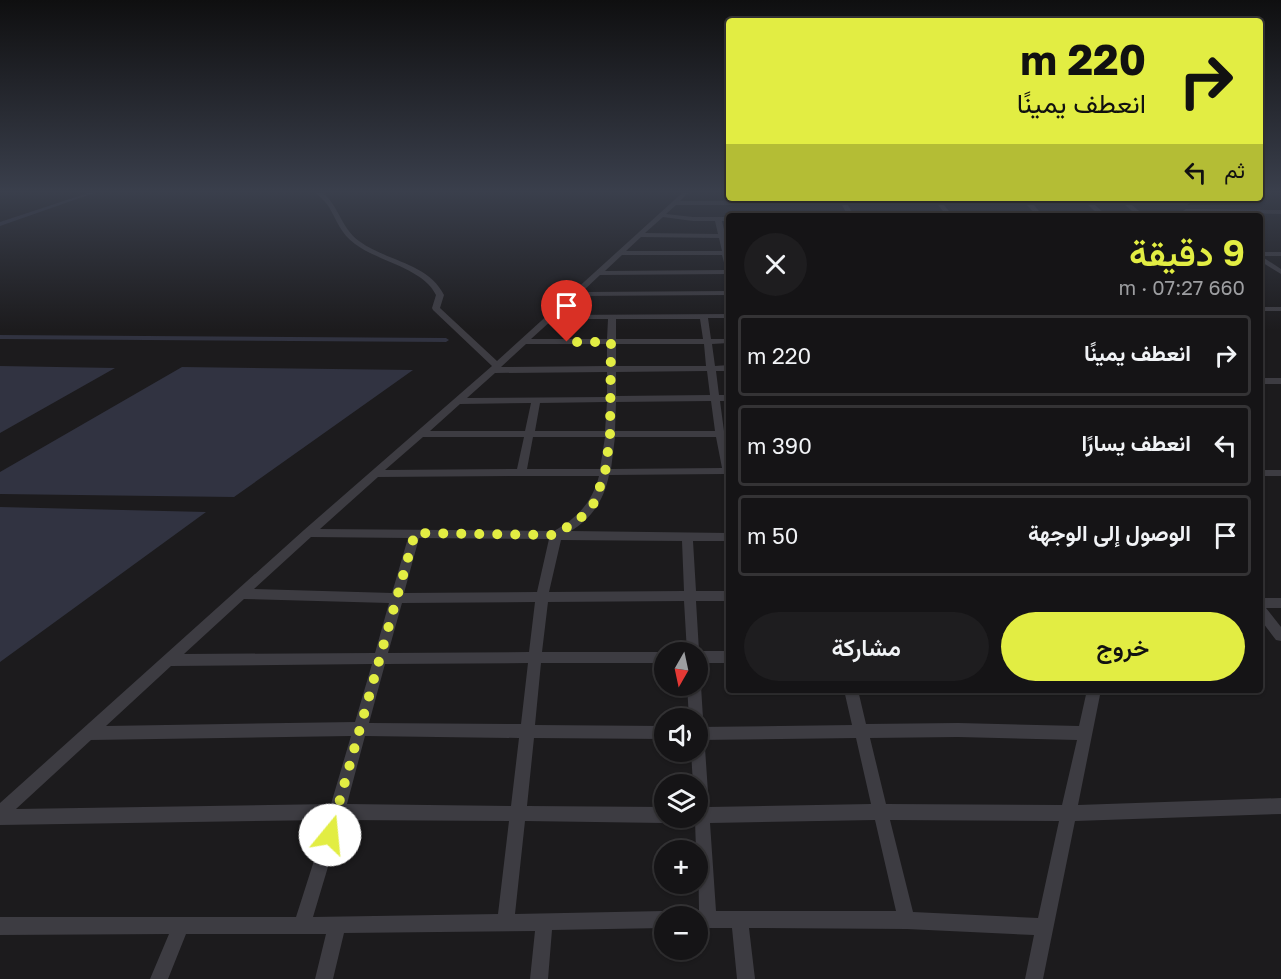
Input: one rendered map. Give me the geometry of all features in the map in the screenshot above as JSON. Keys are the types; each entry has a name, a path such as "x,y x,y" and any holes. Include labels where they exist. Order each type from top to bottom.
{"street":[{"path":"353,239 375,254 434,283 440,295 436,308 495,368 726,368"},
{"path":"0,815 308,533 524,342 635,239"},
{"path":"621,253 726,253"},
{"path":"1263,256 1281,254"},
{"path":"1263,258 1281,272"},
{"path":"599,273 726,271"},
{"path":"680,272 682,293"},
{"path":"576,294 726,293"},
{"path":"1263,309 1281,309"},
{"path":"506,922 542,597 556,535 583,516 594,503 605,473 610,435 612,316"},
{"path":"420,434 725,434 716,398 704,316"},
{"path":"551,317 726,316"},
{"path":"524,342 726,341"},
{"path":"1263,381 1281,381"},
{"path":"458,401 726,398"},
{"path":"521,474 527,434 536,401"},
{"path":"375,474 726,473"},
{"path":"1263,473 1281,473"},
{"path":"308,533 726,537"},
{"path":"302,924 337,813 415,533"},
{"path":"687,537 692,642"},
{"path":"241,594 396,598 726,596"},
{"path":"1263,603 1281,603"},
{"path":"1263,614 1281,636"},
{"path":"169,660 654,657"},
{"path":"708,657 726,657"},
{"path":"852,693 907,920"},
{"path":"1034,979 1043,927 1059,864 1083,733 1093,693"},
{"path":"88,733 360,729 654,733"},
{"path":"708,733 862,731 1083,733"},
{"path":"708,815 881,812 1069,813 1281,806"},
{"path":"0,815 337,813 654,815"},
{"path":"700,828 703,906"},
{"path":"708,919 907,920 1043,927"},
{"path":"740,919 746,979"},
{"path":"0,926 302,924 336,926 654,920"},
{"path":"539,979 544,921"},
{"path":"159,979 181,926"},
{"path":"324,979 336,926"}],"water":[{"path":"0,366 115,368 0,433"},
{"path":"182,367 413,370 234,497 0,494 0,472"},
{"path":"0,507 206,512 0,662"}],"waterway":[{"path":"0,337 446,340"}],"route":[{"path":"330,835 415,533 556,535 583,516 594,503 605,473 610,435 611,342 567,342"}]}
